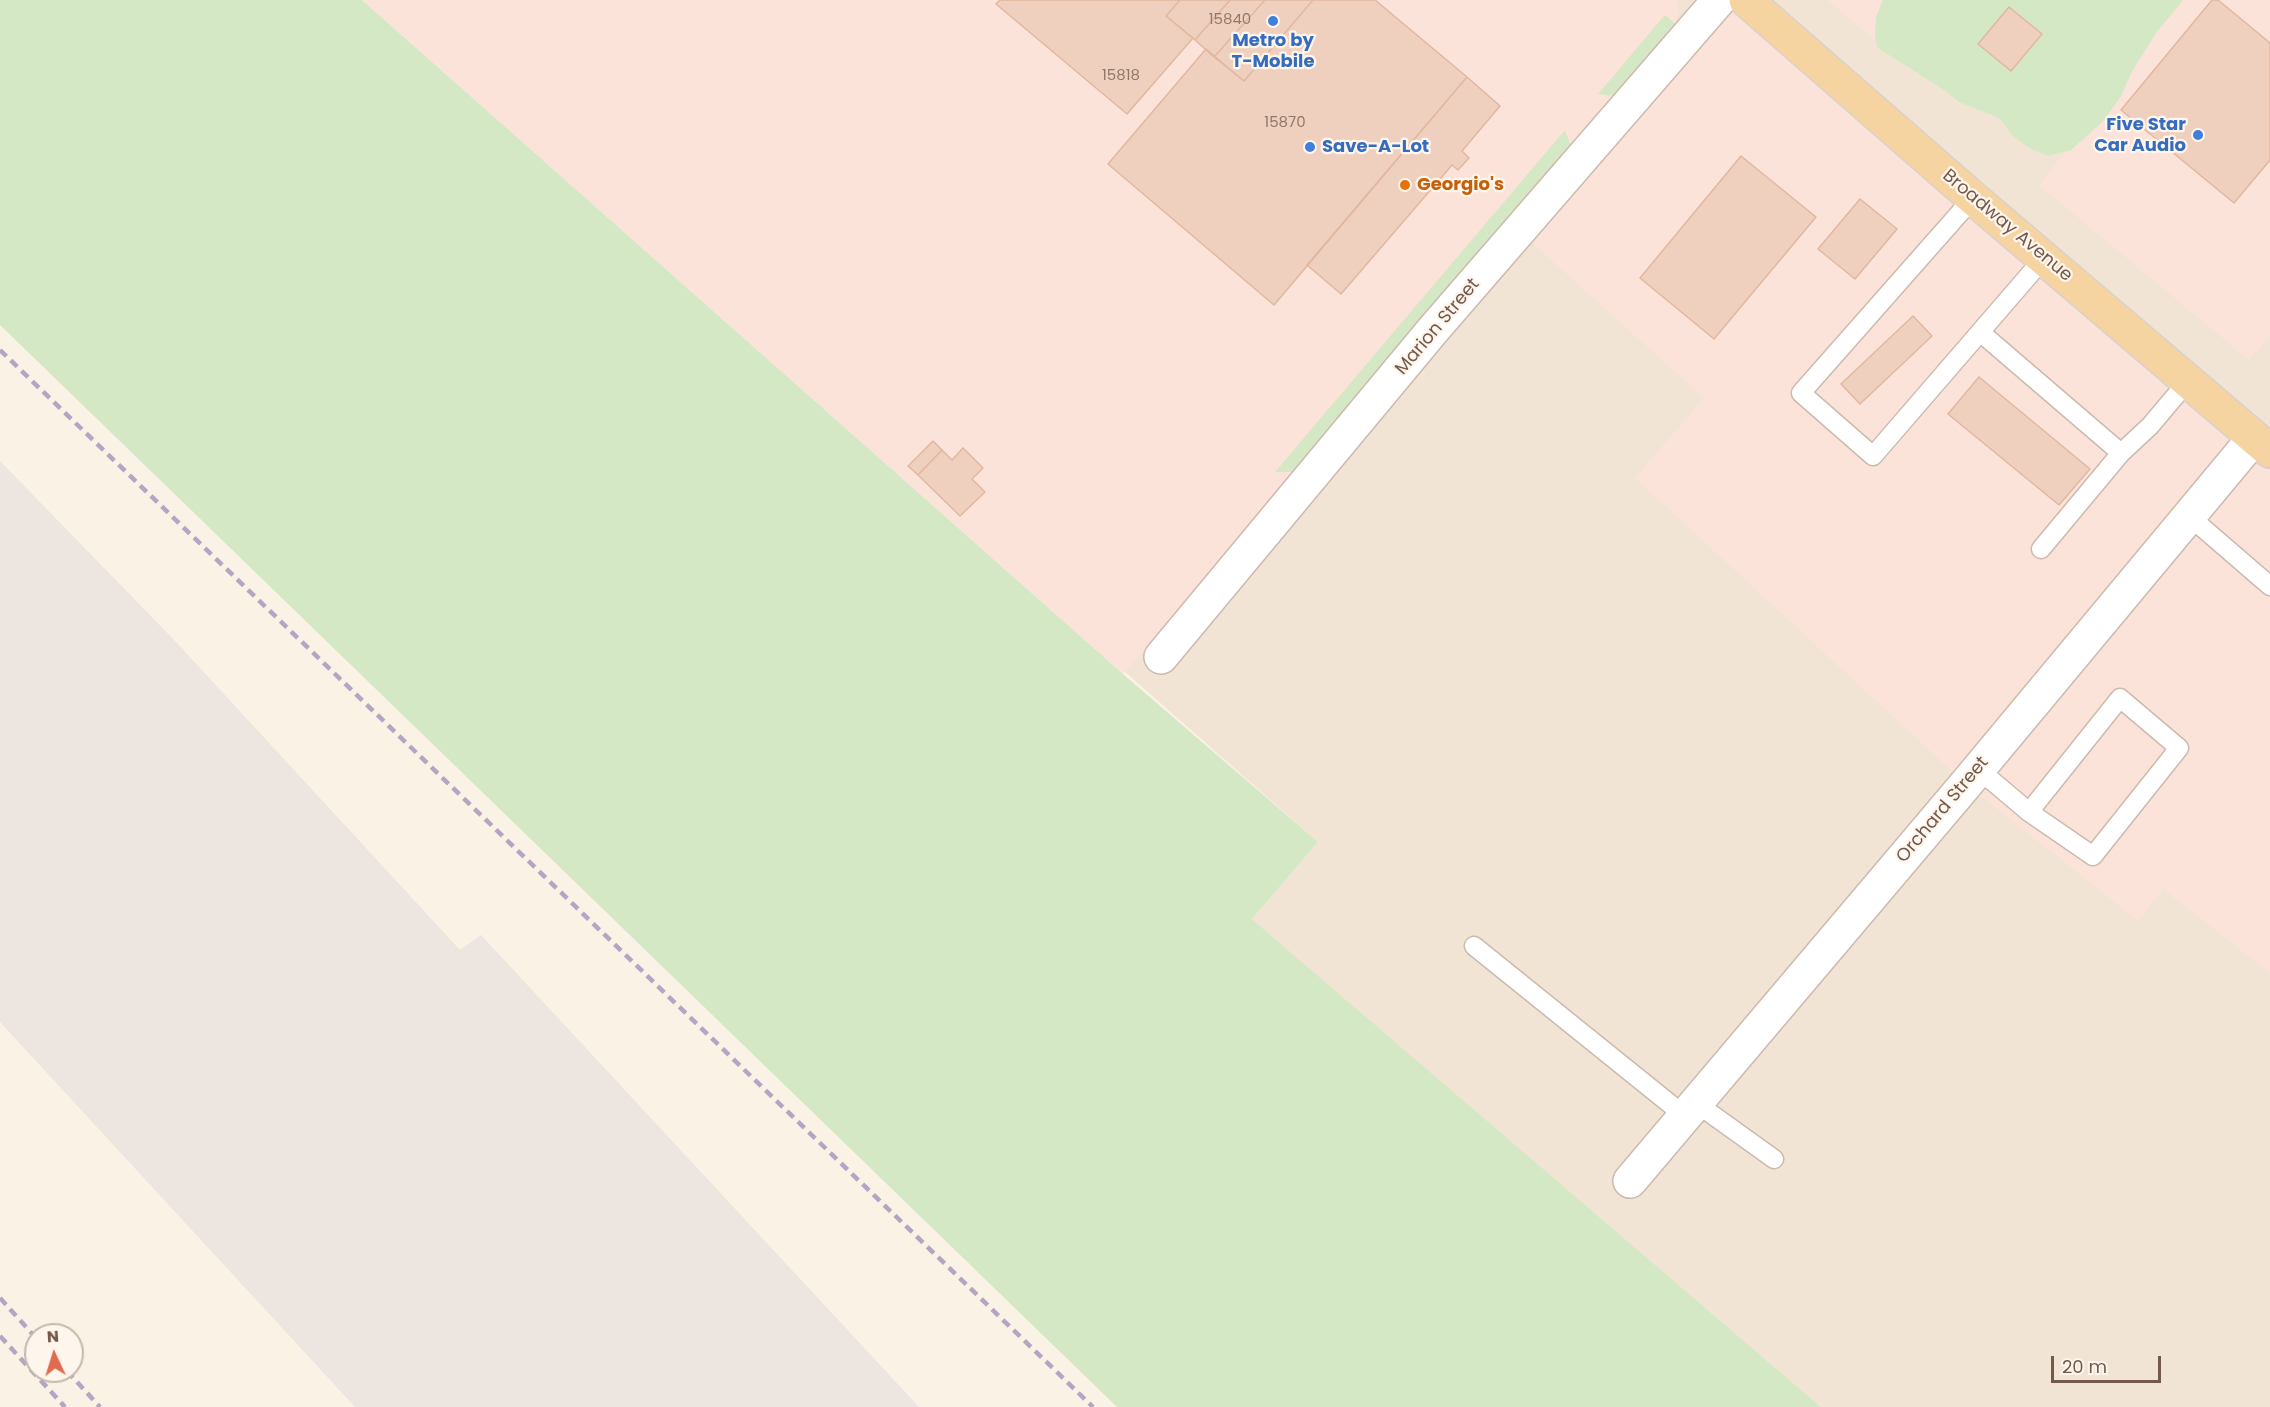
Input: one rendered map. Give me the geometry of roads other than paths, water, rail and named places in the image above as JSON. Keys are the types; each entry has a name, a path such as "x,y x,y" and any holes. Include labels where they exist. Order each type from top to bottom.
{"main road":[{"name":"Broadway Avenue","path":"1746,0 1973,198 2262,444"}],"street":[{"name":"Marion Street","path":"1161,657 1433,330 1719,0"},
{"name":"Orchard Street","path":"1630,1181 2189,516 2262,444"}],"lane":[{"path":"1973,198 1801,393 1873,456 2044,258"},
{"path":"1980,332 2121,453"},
{"path":"2042,549 2121,453 2150,426 2187,381"},
{"path":"2189,516 2270,586"},
{"path":"1978,769 2029,813 2093,856 2179,748 2120,698 2029,813"},
{"path":"1474,946 1690,1110 1774,1159"}],"railway":[{"path":"0,350 1093,1407"},
{"path":"0,1298 24,1325"},
{"path":"0,1336 65,1407"},
{"path":"78,1383 100,1407"}],"place":[{"name":"Metro by T-Mobile","path":"1273,21"},
{"name":"Five Star Car Audio","path":"2198,135"},
{"name":"Save-A-Lot","path":"1310,147"},
{"name":"Georgio's","path":"1405,185"}]}
